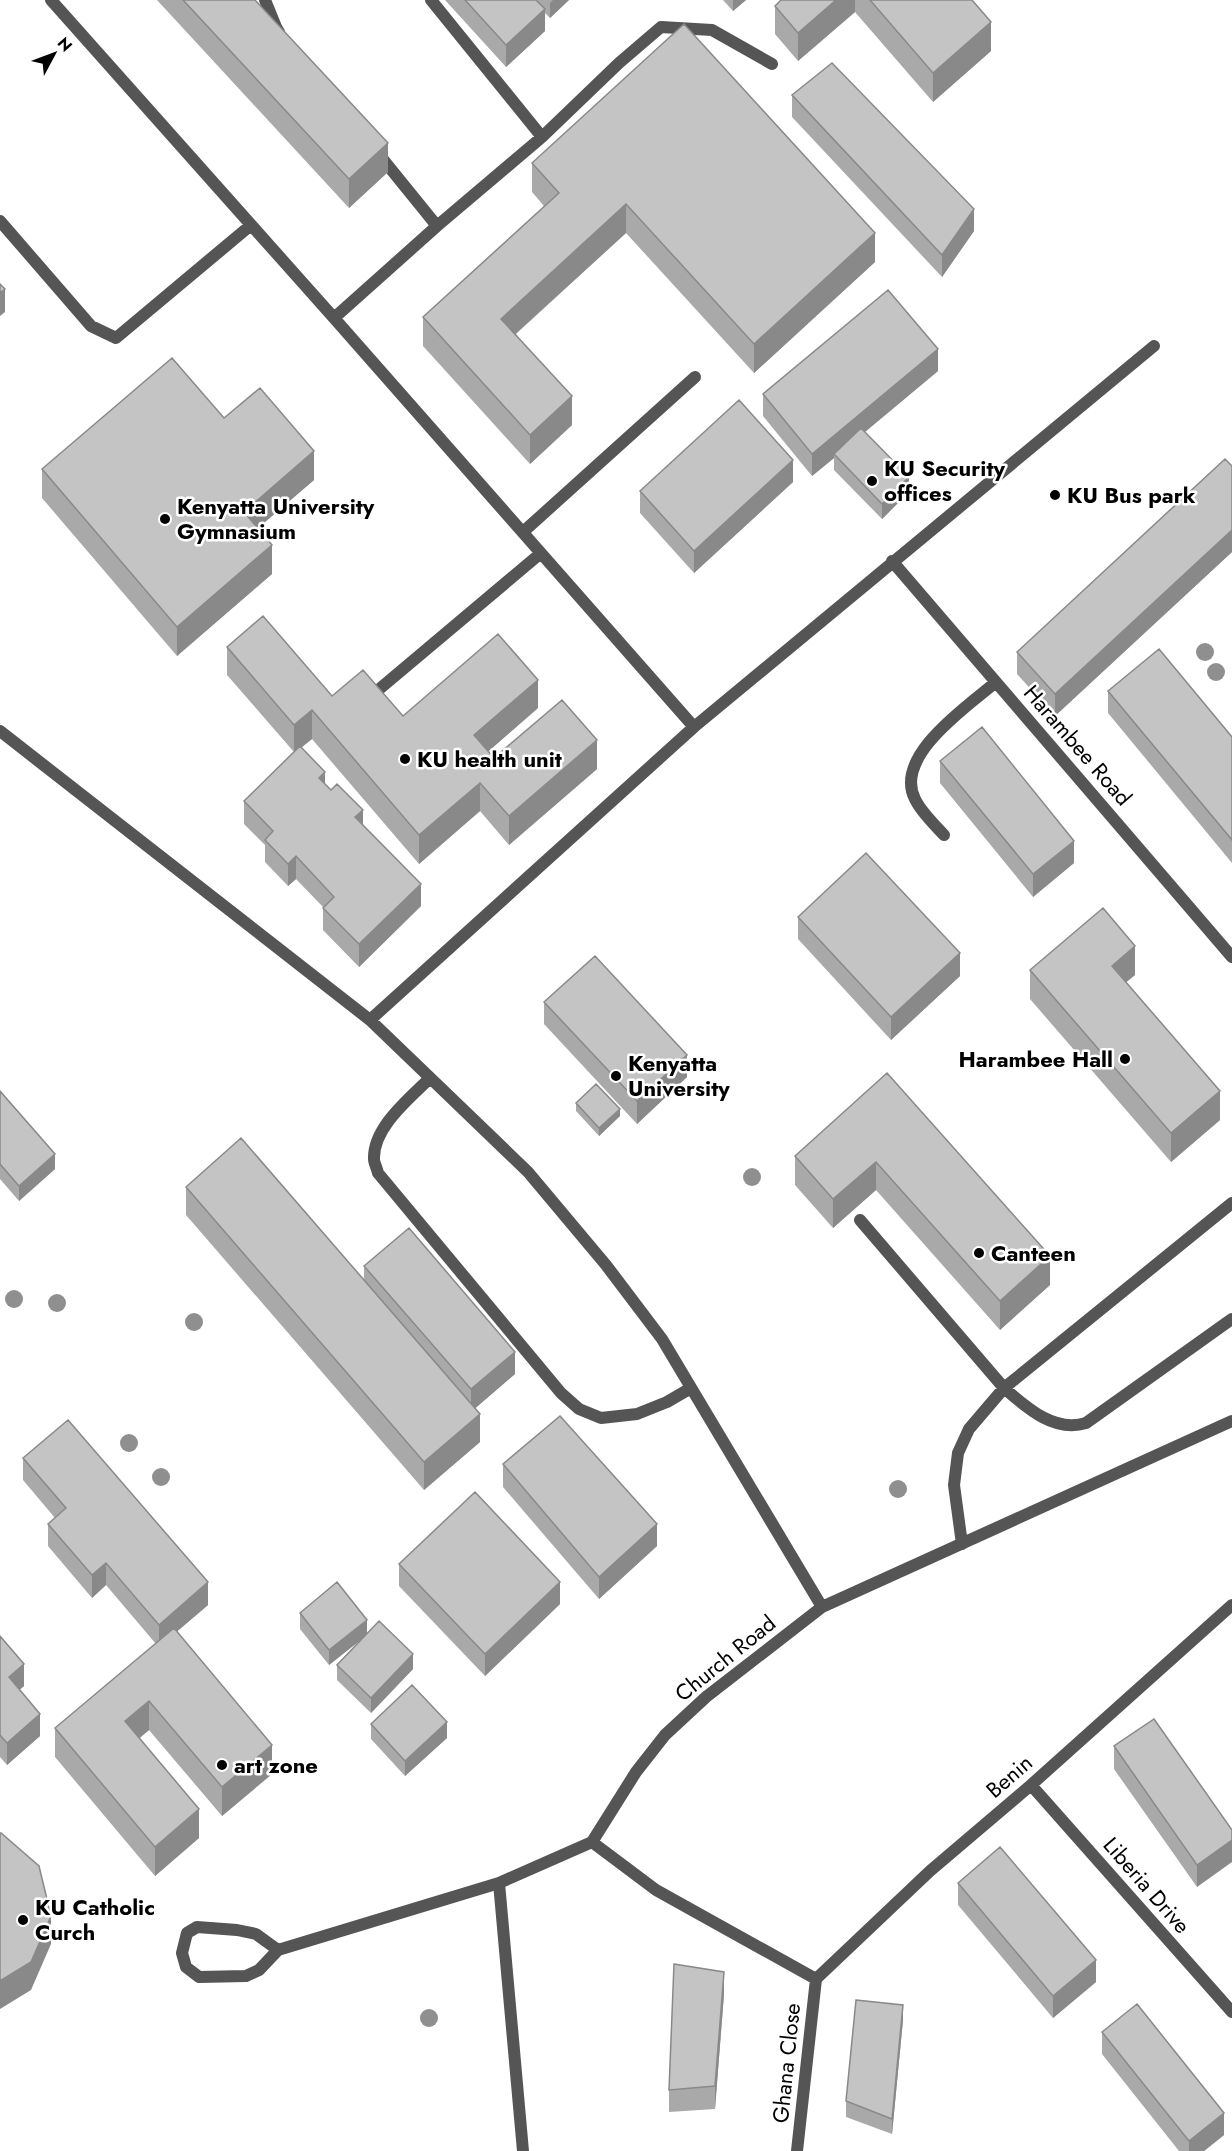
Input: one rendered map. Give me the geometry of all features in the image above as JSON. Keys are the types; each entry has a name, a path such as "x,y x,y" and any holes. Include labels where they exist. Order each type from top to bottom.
{"lane":[{"path":"51,0 694,727"},
{"path":"265,0 276,27 290,45"},
{"path":"431,0 542,137"},
{"path":"334,318 542,137 619,63 661,27 712,30 772,64"},
{"path":"371,145 437,226"},
{"path":"0,221 91,326 116,338 251,225"},
{"path":"370,1020 694,727 1154,346"},
{"path":"523,532 695,377"},
{"path":"377,691 541,553"},
{"name":"Harambee Road","path":"892,561 1232,957"},
{"path":"944,835 914,798 910,776 917,758 936,735 996,682"},
{"path":"0,731 370,1020 528,1172 613,1274 662,1340 822,1607"},
{"path":"430,1078 392,1116 380,1136 374,1158 378,1173 561,1393 579,1408 601,1418 638,1414 667,1402 690,1388"},
{"path":"962,1544 954,1485 958,1453 969,1429 1004,1388 1232,1203"},
{"path":"860,1220 1004,1388 1028,1408 1063,1425 1086,1423 1232,1319"},
{"name":"Church Road","path":"592,1842 636,1772 665,1735 706,1697 822,1607 1232,1421"},
{"name":"Benin","path":"816,1979 930,1871 1031,1785 1232,1605"},
{"name":"Liberia Drive","path":"1031,1785 1232,2012"},
{"path":"278,1950 256,1934 197,1927 187,1933 182,1953 186,1967 199,1977 246,1976 258,1970 278,1950 499,1883 592,1842 656,1890 816,1979"},
{"path":"499,1883 523,2151"},
{"name":"Ghana Close","path":"797,2151 816,1979"}],"building":[{"path":"183,0 255,0 388,143 349,179"},
{"path":"465,0 536,0 545,9 506,45"},
{"path":"781,0 836,0 798,33 775,6"},
{"path":"870,0 972,0 991,22 933,73"},
{"path":"684,24 875,233 754,344 626,204 501,319 572,396 530,435 423,317 559,193 532,163"},
{"path":"832,63 974,209 942,255 792,95"},
{"path":"888,290 938,349 812,454 763,394"},
{"name":"Kenyatta University Gymnasium","path":"172,358 224,418 260,388 314,451 244,512 272,545 177,627 42,469"},
{"path":"739,400 793,460 694,551 640,491"},
{"name":"KU Security offices","path":"861,428 909,477 882,504 834,454"},
{"path":"1225,459 1232,466 1232,530 1055,694 1017,652"},
{"name":"KU health unit","path":"263,616 332,696 363,670 403,716 498,634 538,680 474,735 494,758 562,700 597,740 509,816 480,783 419,835 312,710 294,725 227,647"},
{"path":"1159,649 1232,737 1232,840 1108,691"},
{"path":"982,727 1074,841 1033,874 940,761"},
{"path":"300,746 325,772 319,778 331,790 337,784 363,810 355,817 421,884 359,944 323,908 334,897 296,856 288,864 265,840 273,831 244,801"},
{"path":"866,853 960,953 891,1017 798,917"},
{"name":"Harambee Hall","path":"1103,908 1135,946 1112,966 1220,1091 1171,1133 1030,970"},
{"path":"595,956 687,1055 637,1101 544,1002"},
{"path":"887,1073 1050,1256 1000,1301 876,1162 833,1199 795,1156"},
{"path":"596,1084 620,1109 599,1128 576,1103"},
{"path":"0,1091 55,1154 19,1186 0,1164"},
{"path":"241,1138 480,1414 424,1462 186,1187"},
{"path":"409,1228 515,1352 471,1389 364,1266"},
{"path":"560,1416 657,1524 599,1577 503,1464"},
{"path":"68,1420 208,1582 159,1625 106,1563 92,1575 48,1524 66,1508 23,1458"},
{"path":"475,1492 560,1582 485,1654 399,1564"},
{"path":"337,1582 367,1620 329,1650 300,1613"},
{"path":"379,1621 413,1654 371,1698 337,1665"},
{"name":"art zone","path":"174,1628 272,1745 222,1787 149,1701 125,1721 199,1809 155,1847 55,1728"},
{"path":"0,1636 24,1664 9,1677 40,1714 7,1743 0,1735"},
{"path":"412,1685 447,1722 405,1761 371,1724"},
{"path":"1154,1719 1232,1830 1232,1840 1197,1865 1114,1746"},
{"name":"KU Catholic Curch","path":"0,1833 39,1866 51,1916 31,1962 0,1981"},
{"path":"1000,1847 1096,1960 1053,1996 958,1883"},
{"path":"674,1964 724,1972 715,2086 669,2090"},
{"path":"856,2000 903,2005 892,2119 846,2101"},
{"path":"1137,2004 1224,2113 1189,2141 1102,2032"}],"place":[{"name":"KU Security offices","path":"872,481"},
{"name":"KU Bus park","path":"1055,495"},
{"name":"Kenyatta University Gymnasium","path":"165,519"},
{"name":"KU health unit","path":"405,759"},
{"name":"Harambee Hall","path":"1125,1059"},
{"name":"Kenyatta University","path":"616,1076"},
{"name":"Canteen","path":"979,1253"},
{"name":"art zone","path":"222,1765"},
{"name":"KU Catholic Curch","path":"23,1920"}]}
